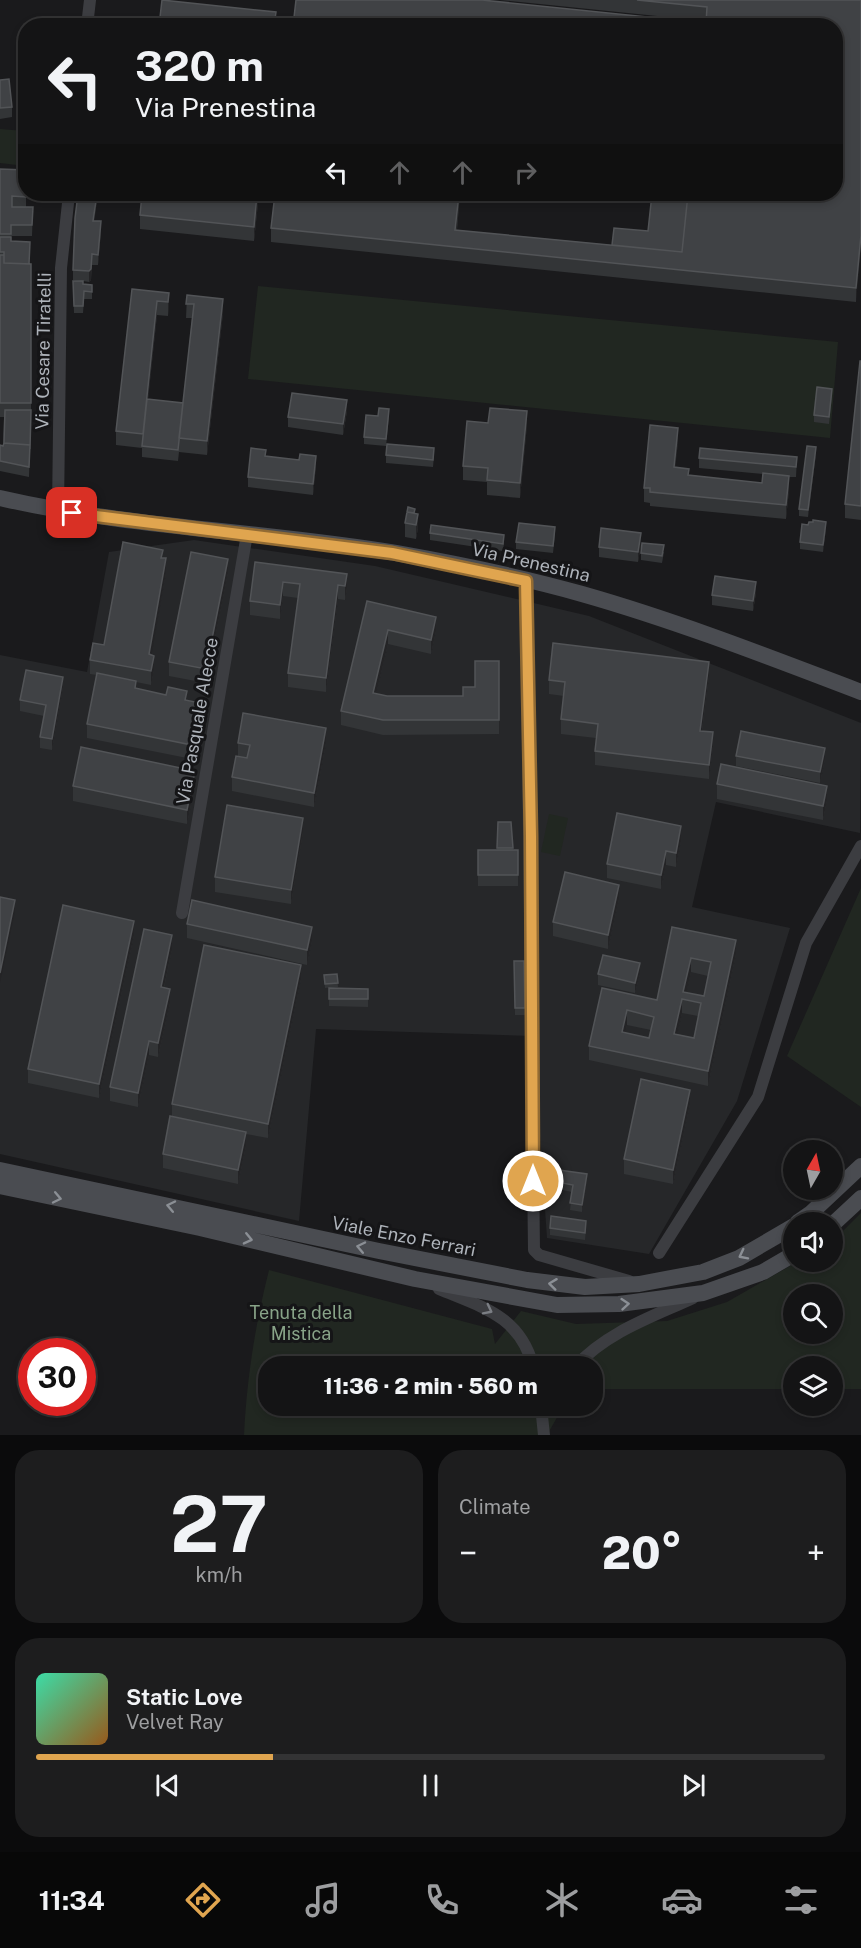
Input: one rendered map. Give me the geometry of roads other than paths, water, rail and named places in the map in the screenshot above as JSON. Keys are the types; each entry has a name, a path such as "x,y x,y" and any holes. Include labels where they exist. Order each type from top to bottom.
{"main road":[{"name":"Via Prenestina","path":"0,498 58,510 392,553 526,581 579,593 666,621 861,692"},
{"path":"812,1212 861,1166"},
{"name":"Viale Enzo Ferrari","path":"0,1170 527,1280 585,1287 639,1284 673,1279 739,1258 783,1232"},
{"name":"Viale Enzo Ferrari","path":"0,1186 200,1228 415,1279 557,1305 619,1304 703,1293 763,1272 783,1260"},
{"path":"843,1215 861,1198"}],"street":[{"path":"88,18 90,0"},
{"name":"Via Cesare Tiratelli","path":"58,510 62,268 68,201"},
{"name":"Via Pasquale Alecce","path":"182,913 247,534"},
{"path":"526,581 531,836 534,1250 539,1255 639,1284"},
{"path":"659,1253 758,1097 806,943 861,846"},
{"path":"415,1279 476,1304 504,1319 519,1334 531,1356"},
{"path":"586,1356 623,1330 703,1293"},
{"path":"543,1416 544,1435"},
{"path":"544,1420 546,1416"}],"park label":[{"name":"Tenuta della Mistica","path":"301,1322"}]}
